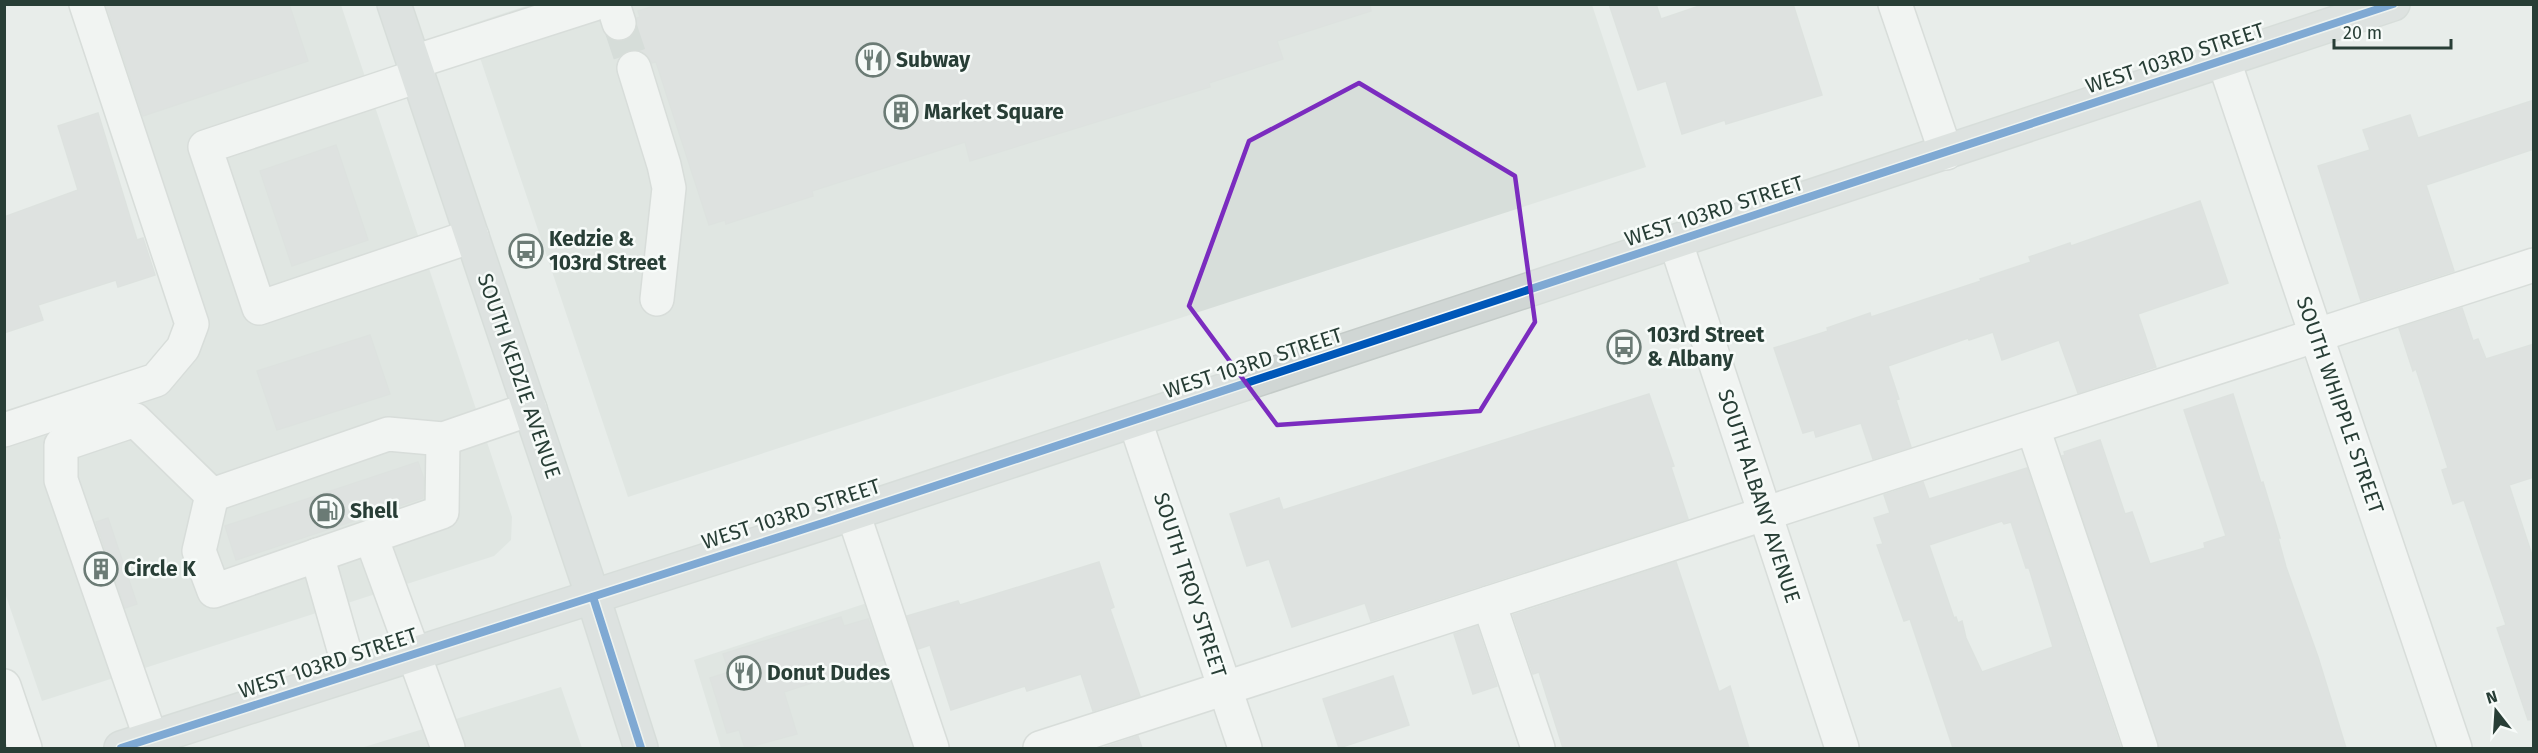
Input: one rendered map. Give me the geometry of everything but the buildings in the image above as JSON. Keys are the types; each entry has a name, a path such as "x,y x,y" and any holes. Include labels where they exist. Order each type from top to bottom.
{"main road":[{"name":"SOUTH KEDZIE AVENUE","path":"394,4 593,597 641,748"},
{"name":"WEST 103RD STREET","path":"136,744 1135,421 2393,4"}],"street":[{"path":"4,430 156,380 183,348 192,324 86,4"},
{"path":"1895,4 1946,153"},
{"path":"472,236 259,308 205,147 416,69 609,11"},
{"name":"SOUTH WHIPPLE STREET","path":"2224,61 2455,748"},
{"path":"634,68 669,188 657,299"},
{"name":"SOUTH ALBANY AVENUE","path":"1676,243 1842,748"},
{"path":"1040,748 2534,265"},
{"path":"212,495 388,435 443,439 530,409"},
{"path":"136,744 61,480 61,445 135,420 212,495"},
{"name":"SOUTH TROY STREET","path":"1135,421 1245,748"},
{"path":"2033,428 2141,748"},
{"path":"212,495 199,551 214,591 442,512 443,439"},
{"path":"853,513 932,748"},
{"path":"371,537 448,748"},
{"path":"317,555 351,674"},
{"path":"1489,603 1538,748"},
{"path":"4,686 25,748"}],"highlighted area":[{"path":"1359,83 1515,176 1535,322 1480,411 1277,425 1189,306 1249,141"}],"shaded area":[{"name":"Market Square","path":"532,4 1592,5 1646,167 628,497 469,25"},
{"path":"86,5 341,5 512,517 511,540 494,556 42,701 5,593 4,430 156,380 183,348"},
{"path":"873,601 923,748 721,748 694,660"},
{"path":"561,687 582,748 361,748"}],"tunnel":[{"path":"619,23 634,68"}],"cycle path":[{"path":"121,748 829,521 2393,4"},
{"path":"593,597 641,748"}],"place":[{"name":"Subway","path":"873,60"},
{"name":"Market Square","path":"901,112"},
{"name":"Kedzie & 103rd Street","path":"526,251"},
{"name":"103rd Street & Albany","path":"1624,347"},
{"name":"Shell","path":"327,511"},
{"name":"Circle K","path":"101,569"},
{"name":"Donut Dudes","path":"744,673"}]}
